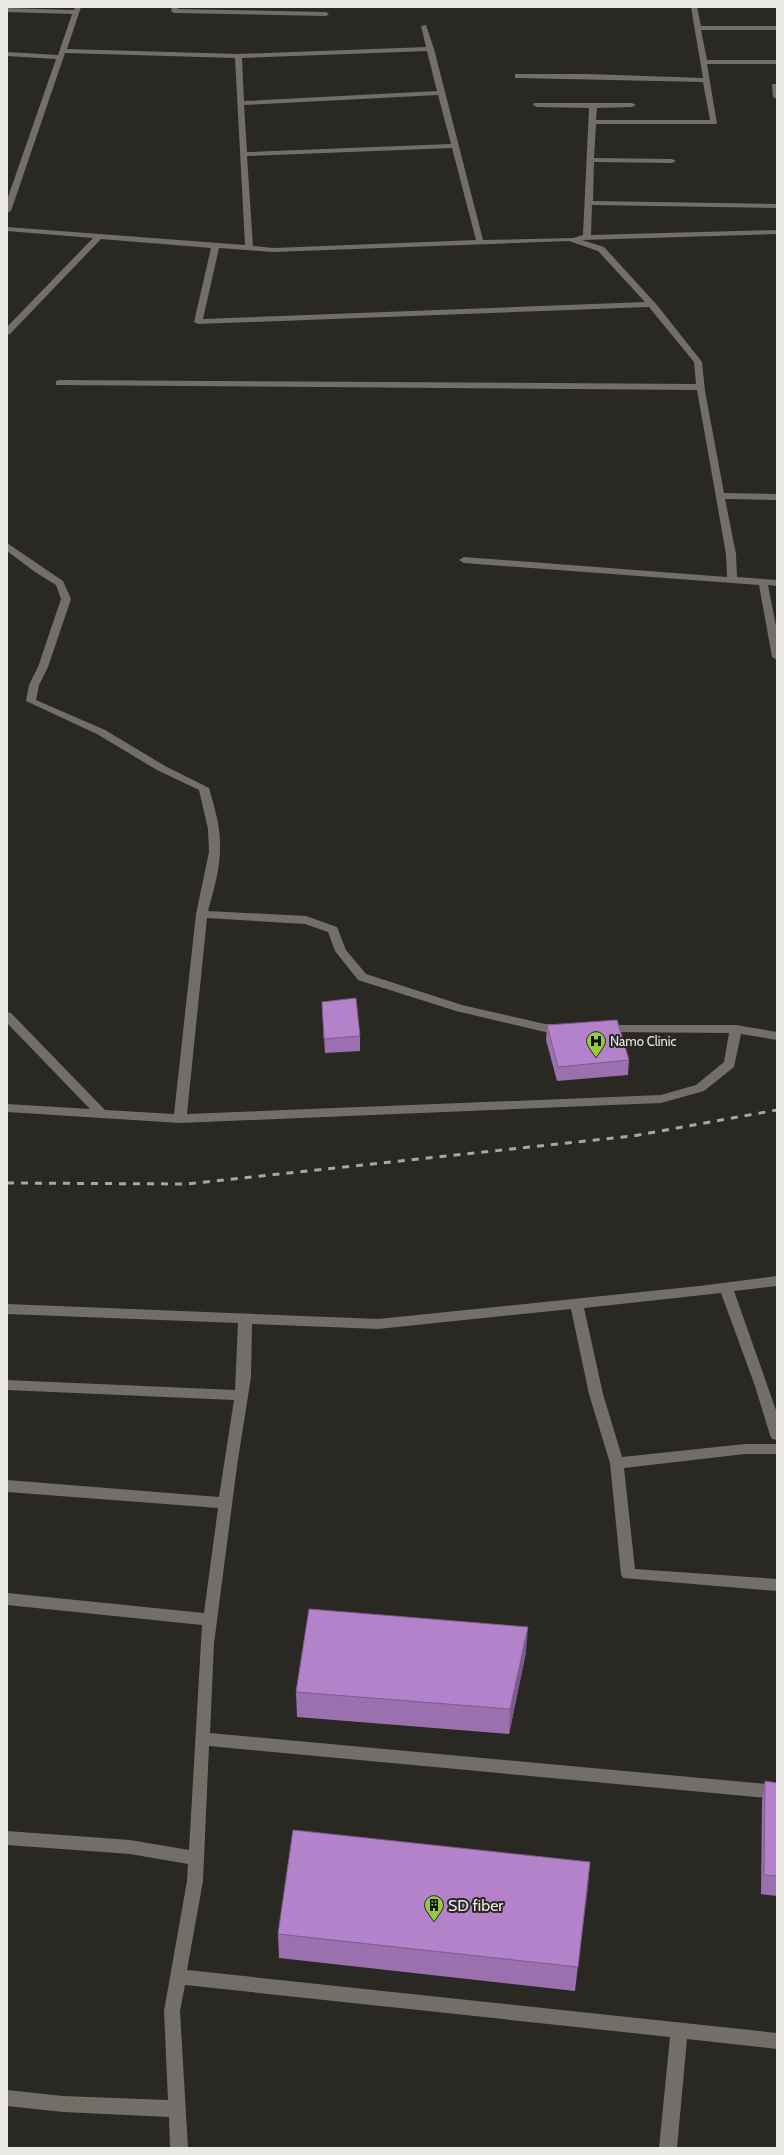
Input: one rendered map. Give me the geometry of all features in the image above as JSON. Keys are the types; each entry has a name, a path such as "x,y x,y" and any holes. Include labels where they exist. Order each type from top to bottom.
{"street":[{"path":"175,7 174,11 326,14"},
{"path":"593,122 714,122 694,7"},
{"path":"7,10 77,10 7,211"},
{"path":"424,26 480,242"},
{"path":"698,28 777,28"},
{"path":"7,54 238,56 431,49"},
{"path":"238,56 242,103 249,248"},
{"path":"704,62 777,62"},
{"path":"518,76 587,76 707,80"},
{"path":"777,86 775,86 777,97"},
{"path":"242,103 442,93"},
{"path":"537,105 632,105"},
{"path":"587,238 593,106"},
{"path":"244,154 455,146"},
{"path":"591,160 672,161"},
{"path":"589,203 777,206"},
{"path":"7,229 273,250 777,232"},
{"path":"7,332 99,236"},
{"path":"570,239 601,249 651,304 698,362 701,387 731,554 732,580"},
{"path":"216,245 198,322 651,304"},
{"path":"59,383 701,387"},
{"path":"720,496 777,497"},
{"path":"7,546 38,570 60,583 66,599 56,624 43,668 32,686 31,701 101,732 161,768 204,788 212,815 215,844 202,914 180,1119"},
{"path":"464,560 777,583"},
{"path":"763,582 777,657"},
{"path":"202,914 306,920 332,930 341,951 362,977 467,1010 545,1028 577,1028"},
{"path":"7,1016 102,1114"},
{"path":"593,1028 736,1029 777,1036"},
{"path":"7,1108 180,1119 661,1099 700,1088 730,1064 736,1029"},
{"path":"7,1309 378,1324 726,1288 777,1281"},
{"path":"726,1288 762,1386 777,1435"},
{"path":"577,1304 596,1394 617,1463 628,1574 777,1585"},
{"path":"179,2148 172,2011 195,1881 207,1644 225,1503 244,1377 245,1319"},
{"path":"7,1385 241,1395"},
{"path":"617,1463 745,1449 777,1449"},
{"path":"7,1486 225,1503"},
{"path":"7,1599 211,1620"},
{"path":"202,1739 777,1792"},
{"path":"7,1838 130,1847 196,1858"},
{"path":"178,1977 777,2041"},
{"path":"668,2148 679,2030"},
{"path":"7,2098 63,2104 177,2109"}],"building":[{"path":"356,998 360,1036 324,1039 322,1002"},
{"path":"617,1020 629,1060 558,1067 547,1025"},
{"path":"309,1609 528,1627 510,1709 296,1692"},
{"path":"765,1781 777,1783 777,1876 764,1875"},
{"name":"SD fiber","path":"293,1830 590,1862 578,1967 278,1934"}],"railway":[{"path":"7,1183 186,1184 633,1136 777,1110"}],"place":[{"name":"Namo Clinic","path":"596,1058"},
{"name":"SD fiber","path":"434,1922"}]}
